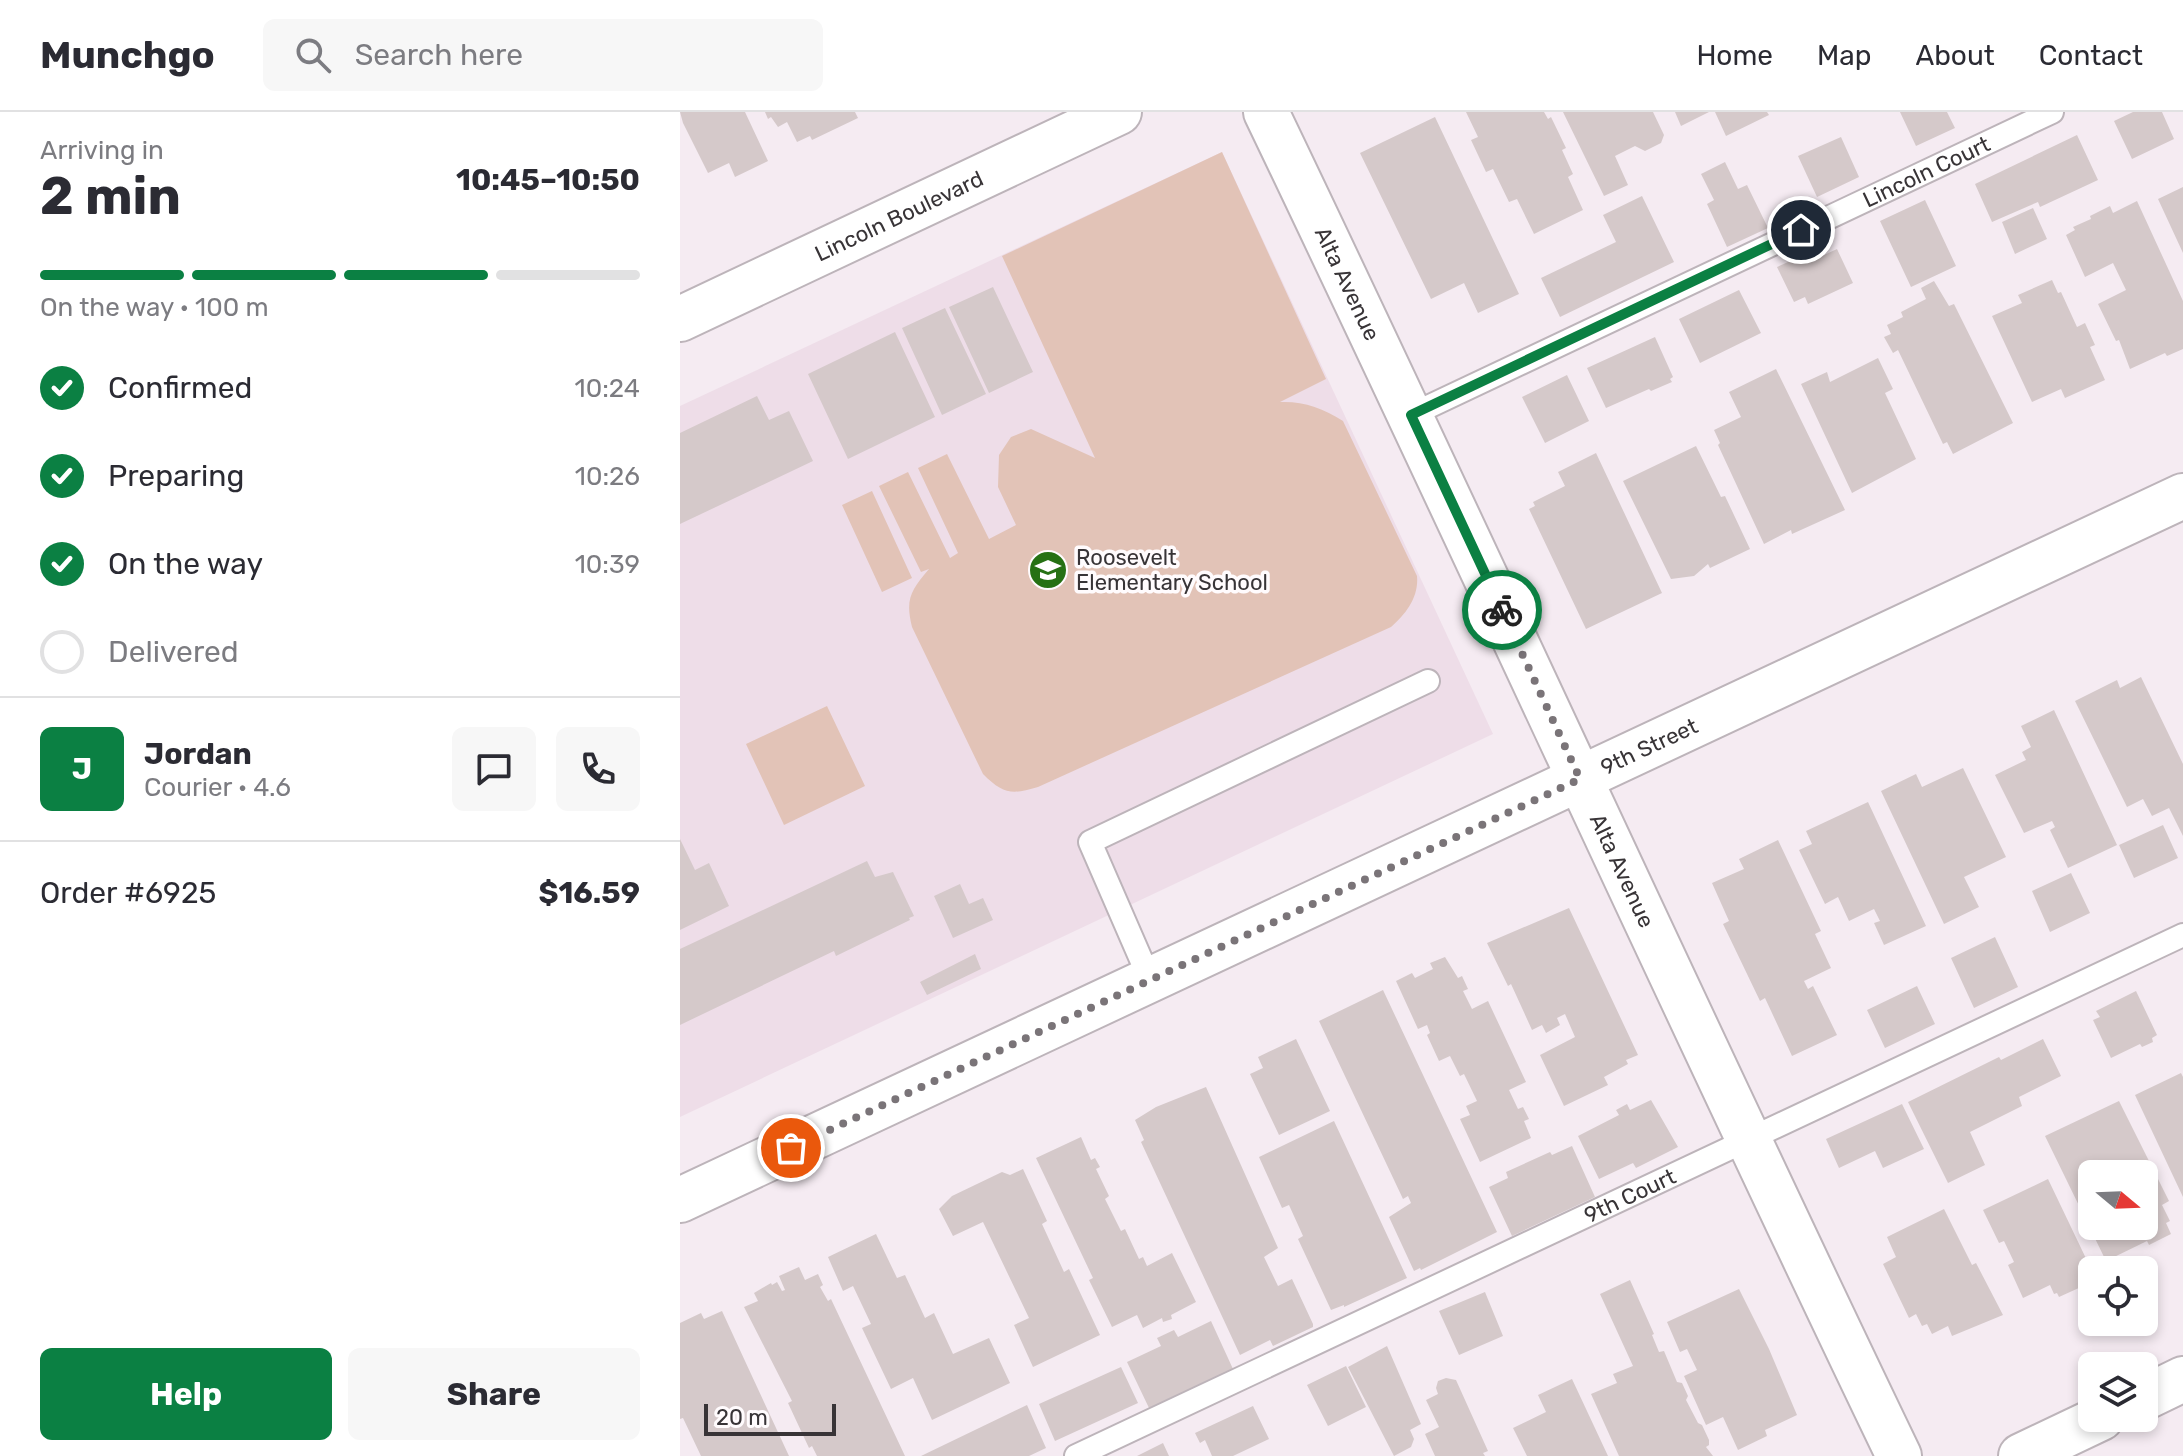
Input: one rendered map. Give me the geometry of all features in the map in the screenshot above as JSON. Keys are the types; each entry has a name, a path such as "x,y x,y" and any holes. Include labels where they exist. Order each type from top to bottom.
{"street":[{"name":"Lincoln Boulevard","path":"680,319 1119,112"},
{"name":"Alta Avenue","path":"1266,112 1899,1456"},
{"name":"9th Street","path":"680,1200 2183,496"},
{"path":"2158,1391 2183,1379"},
{"path":"2021,1456 2078,1429"}],"lane":[{"name":"Lincoln Court","path":"1411,415 2052,112"},
{"path":"1150,980 1090,842 1428,681"},
{"name":"9th Court","path":"1076,1456 2183,935"}],"shaded area":[{"name":"Roosevelt Elementary School","path":"1222,152 1493,734 680,1117 680,406"},
{"path":"1222,152 1326,379 1280,402 1313,406 1343,421 1417,576 1414,598 1391,627 1038,787 1014,792 1002,789 983,774 912,627 909,609 911,595 929,569 921,572 879,486 908,472 950,558 958,553 918,468 947,454 989,539 1016,525 998,487 999,455 1011,437 1031,429 1095,458 1002,256"},
{"path":"872,491 912,578 882,592 842,505"},
{"path":"827,706 865,786 784,825 746,744"}],"building":[{"path":"680,112 745,112 768,161 735,177 729,163 708,173"},
{"path":"765,112 855,112 858,118 812,140 810,136 797,142 787,122 778,127"},
{"path":"1466,112 1544,112 1548,119 1551,117 1566,148 1562,150 1573,174 1568,177 1583,210 1534,234 1517,199 1509,202 1493,169 1486,172 1471,140 1478,137"},
{"path":"1563,112 1653,112 1664,135 1661,143 1645,151 1635,146 1615,156 1628,185 1604,196"},
{"path":"1675,112 1709,112 1681,126"},
{"path":"1715,112 1767,112 1769,115 1726,136"},
{"path":"1900,112 1947,112 1955,128 1916,146"},
{"path":"2133,112 2162,112 2174,139 2132,159 2114,121"},
{"path":"1435,117 1519,294 1478,313 1464,283 1431,299 1360,153"},
{"path":"2077,135 2098,180 2040,207 2038,202 1992,222 1975,184"},
{"path":"1841,137 1859,177 1817,197 1798,156"},
{"path":"1725,162 1738,189 1747,185 1768,228 1727,247 1707,204 1714,200 1701,174"},
{"path":"2183,187 2183,253 2158,199"},
{"path":"1642,196 1674,262 1560,317 1541,278 1616,242 1603,215"},
{"path":"1925,200 1956,266 1911,287 1880,221"},
{"path":"2137,201 2183,301 2183,349 2167,356 2165,353 2130,369 2119,340 2116,341 2098,304 2126,290 2113,263 2085,277 2066,235 2075,230 2073,227 2110,206 2113,213"},
{"path":"2033,208 2047,239 2015,254 2002,222"},
{"path":"1837,249 1853,283 1808,304 1805,297 1794,302 1777,267 1806,254 1809,262"},
{"path":"2052,280 2077,327 2085,323 2095,345 2090,347 2105,380 2065,398 2061,389 2032,402 1992,316 2022,303 2018,295"},
{"path":"1934,281 1949,306 1954,304 2013,423 1953,454 1947,442 1943,444 1898,350 1893,353 1884,337 1891,334 1887,325 1903,317 1901,312 1926,299 1921,288"},
{"path":"993,287 1033,372 989,393 949,307"},
{"path":"1739,290 1761,333 1700,363 1679,319"},
{"path":"945,308 986,394 942,415 902,328"},
{"path":"895,332 935,417 848,459 808,374"},
{"path":"1655,337 1673,377 1670,379 1672,382 1606,408 1587,368"},
{"path":"1878,358 1893,389 1885,393 1916,459 1852,493 1801,384 1827,372 1830,382"},
{"path":"1776,369 1845,510 1792,534 1791,530 1764,544 1714,430 1741,417 1729,392"},
{"path":"1567,375 1589,421 1545,443 1522,397"},
{"path":"757,396 769,420 789,411 813,461 680,524 680,433"},
{"path":"1696,446 1721,497 1725,496 1750,549 1710,568 1708,564 1694,576 1671,579 1623,481"},
{"path":"1596,453 1662,593 1586,629 1529,509 1535,506 1533,502 1565,486 1558,472"},
{"path":"2141,677 2183,764 2183,836 2169,808 2152,816 2143,799 2127,807 2075,701 2117,680 2120,688"},
{"path":"2054,710 2117,845 2068,868 2050,830 2055,827 2052,821 2024,833 1995,775 2026,760 2022,752 2031,747 2021,726"},
{"path":"1963,768 2006,857 1964,877 1979,907 1944,924 1881,791 1916,774 1922,787"},
{"path":"1868,802 1926,926 1884,945 1874,923 1880,921 1874,909 1849,921 1838,897 1825,904 1799,850 1812,844 1806,831"},
{"path":"2163,825 2178,858 2134,878 2119,845"},
{"path":"680,839 695,870 709,863 729,906 680,930"},
{"path":"1778,840 1821,931 1815,934 1831,968 1804,981 1808,989 1813,986 1837,1035 1792,1056 1765,998 1760,1001 1723,924 1729,921 1712,883 1744,869 1739,859"},
{"path":"867,861 875,877 893,872 914,916 910,920 836,956 834,951 680,1025 680,949"},
{"path":"2071,873 2090,913 2050,932 2032,891"},
{"path":"960,884 969,904 983,898 993,920 953,938 934,896"},
{"path":"1569,908 1638,1055 1604,1077 1608,1085 1564,1106 1540,1055 1575,1037 1565,1014 1557,1018 1560,1025 1546,1033 1542,1025 1532,1030 1511,984 1508,986 1487,943"},
{"path":"1995,937 2018,987 1974,1008 1951,958"},
{"path":"975,954 981,969 927,995 920,982"},
{"path":"1445,957 1458,978 1462,976 1468,989 1463,991 1472,1009 1488,1001 1526,1082 1509,1090 1518,1109 1523,1107 1529,1119 1524,1121 1531,1138 1480,1162 1460,1119 1470,1115 1466,1106 1477,1101 1464,1074 1460,1076 1450,1056 1439,1061 1427,1035 1430,1033 1427,1025 1418,1029 1396,981 1412,973 1415,978 1433,969 1430,963"},
{"path":"1917,986 1935,1024 1885,1048 1867,1010"},
{"path":"1383,990 1497,1232 1414,1271 1389,1217 1411,1203 1408,1196 1403,1199 1319,1021"},
{"path":"2136,991 2157,1035 2152,1038 2153,1042 2142,1047 2140,1044 2111,1058 2093,1020 2100,1017 2096,1011"},
{"path":"1296,1039 1330,1111 1279,1135 1250,1074 1263,1068 1258,1057"},
{"path":"2043,1039 2061,1076 2019,1097 2022,1106 1970,1132 1985,1165 1948,1183 1908,1102"},
{"path":"2181,1073 2183,1077 2183,1197 2135,1095"},
{"path":"1206,1087 1278,1248 1264,1257 1278,1286 1292,1279 1313,1324 1313,1327 1273,1346 1270,1340 1240,1355 1141,1142 1144,1140 1135,1120 1156,1107"},
{"path":"1651,1100 1678,1147 1636,1168 1633,1163 1599,1179 1578,1136 1619,1115 1616,1110 1627,1104 1630,1110"},
{"path":"2119,1101 2148,1160 2078,1160 2078,1204 2045,1136"},
{"path":"1902,1104 1924,1149 1883,1168 1875,1151 1839,1168 1826,1139"},
{"path":"1334,1121 1407,1278 1331,1310 1298,1239 1303,1236 1289,1205 1282,1208 1259,1157"},
{"path":"1081,1137 1091,1160 1095,1158 1100,1167 1096,1169 1109,1196 1105,1199 1121,1231 1125,1229 1139,1259 1143,1257 1147,1266 1172,1253 1196,1302 1171,1315 1172,1319 1163,1322 1162,1318 1143,1328 1137,1315 1112,1327 1089,1280 1093,1278 1036,1158"},
{"path":"1572,1146 1595,1197 1512,1236 1489,1187 1508,1178 1506,1172 1550,1152 1552,1155"},
{"path":"1023,1169 1047,1221 1042,1224 1064,1272 1069,1269 1100,1335 1033,1367 1014,1325 1029,1318 983,1222 953,1236 939,1209 952,1196 1002,1172 1010,1175"},
{"path":"2048,1179 2085,1256 2078,1256 2078,1288 2059,1297 2050,1285 2023,1298 2008,1265 2014,1262 2004,1241 1999,1243 1983,1210"},
{"path":"2158,1179 2169,1201 2162,1205 2170,1221 2166,1223 2171,1234 2149,1245 2147,1241 2116,1256 2104,1256 2096,1240 2158,1240"},
{"path":"1944,1209 1972,1265 1976,1263 2003,1315 1952,1336 1948,1326 1932,1334 1927,1324 1922,1326 1916,1314 1909,1318 1883,1264 1896,1257 1887,1237"},
{"path":"876,1234 897,1278 905,1275 925,1318 934,1313 953,1354 989,1338 1010,1383 932,1420 913,1378 891,1389 862,1328 871,1324 853,1286 843,1291 828,1257"},
{"path":"799,1267 805,1280 818,1274 823,1285 820,1287 828,1301 831,1299 905,1456 817,1456 812,1446 809,1448 788,1403 792,1401 744,1307 758,1301 754,1293 771,1283 777,1282 782,1291 785,1290 779,1276"},
{"path":"1630,1280 1659,1352 1664,1351 1677,1382 1682,1383 1688,1396 1686,1400 1702,1425 1709,1440 1706,1447 1713,1456 1619,1456 1591,1394 1617,1383 1613,1374 1633,1366 1600,1294"},
{"path":"1739,1289 1797,1415 1765,1430 1767,1436 1738,1450 1723,1417 1706,1425 1684,1376 1697,1370 1687,1349 1680,1352 1667,1322"},
{"path":"1485,1292 1503,1336 1459,1355 1439,1311"},
{"path":"722,1311 789,1456 701,1456 683,1418 680,1419 680,1323 701,1313 704,1319"},
{"path":"1211,1321 1233,1369 1149,1408 1127,1362 1161,1346 1157,1338 1174,1330 1178,1337"},
{"path":"1387,1346 1421,1424 1410,1430 1414,1439 1411,1447 1394,1456 1348,1367"},
{"path":"1346,1366 1366,1407 1328,1426 1307,1385"},
{"path":"1121,1367 1138,1403 1055,1441 1039,1404"},
{"path":"1446,1378 1456,1380 1488,1451 1483,1453 1485,1456 1435,1456 1425,1434 1439,1427 1426,1400 1438,1394 1438,1381"},
{"path":"1572,1379 1608,1456 1527,1456 1513,1428 1546,1412 1538,1395"},
{"path":"1027,1405 1046,1448 1029,1456 921,1456"},
{"path":"1253,1406 1269,1439 1233,1456 1212,1456 1205,1440 1200,1443 1195,1433"},
{"path":"1163,1443 1169,1456 1137,1456"}],"way so far":[{"path":"791,1148 1580,779 1502,610"}],"place":[{"name":"Roosevelt Elementary School","path":"1048,570"}],"route":[{"path":"1502,610 1411,415 1801,230"}]}
